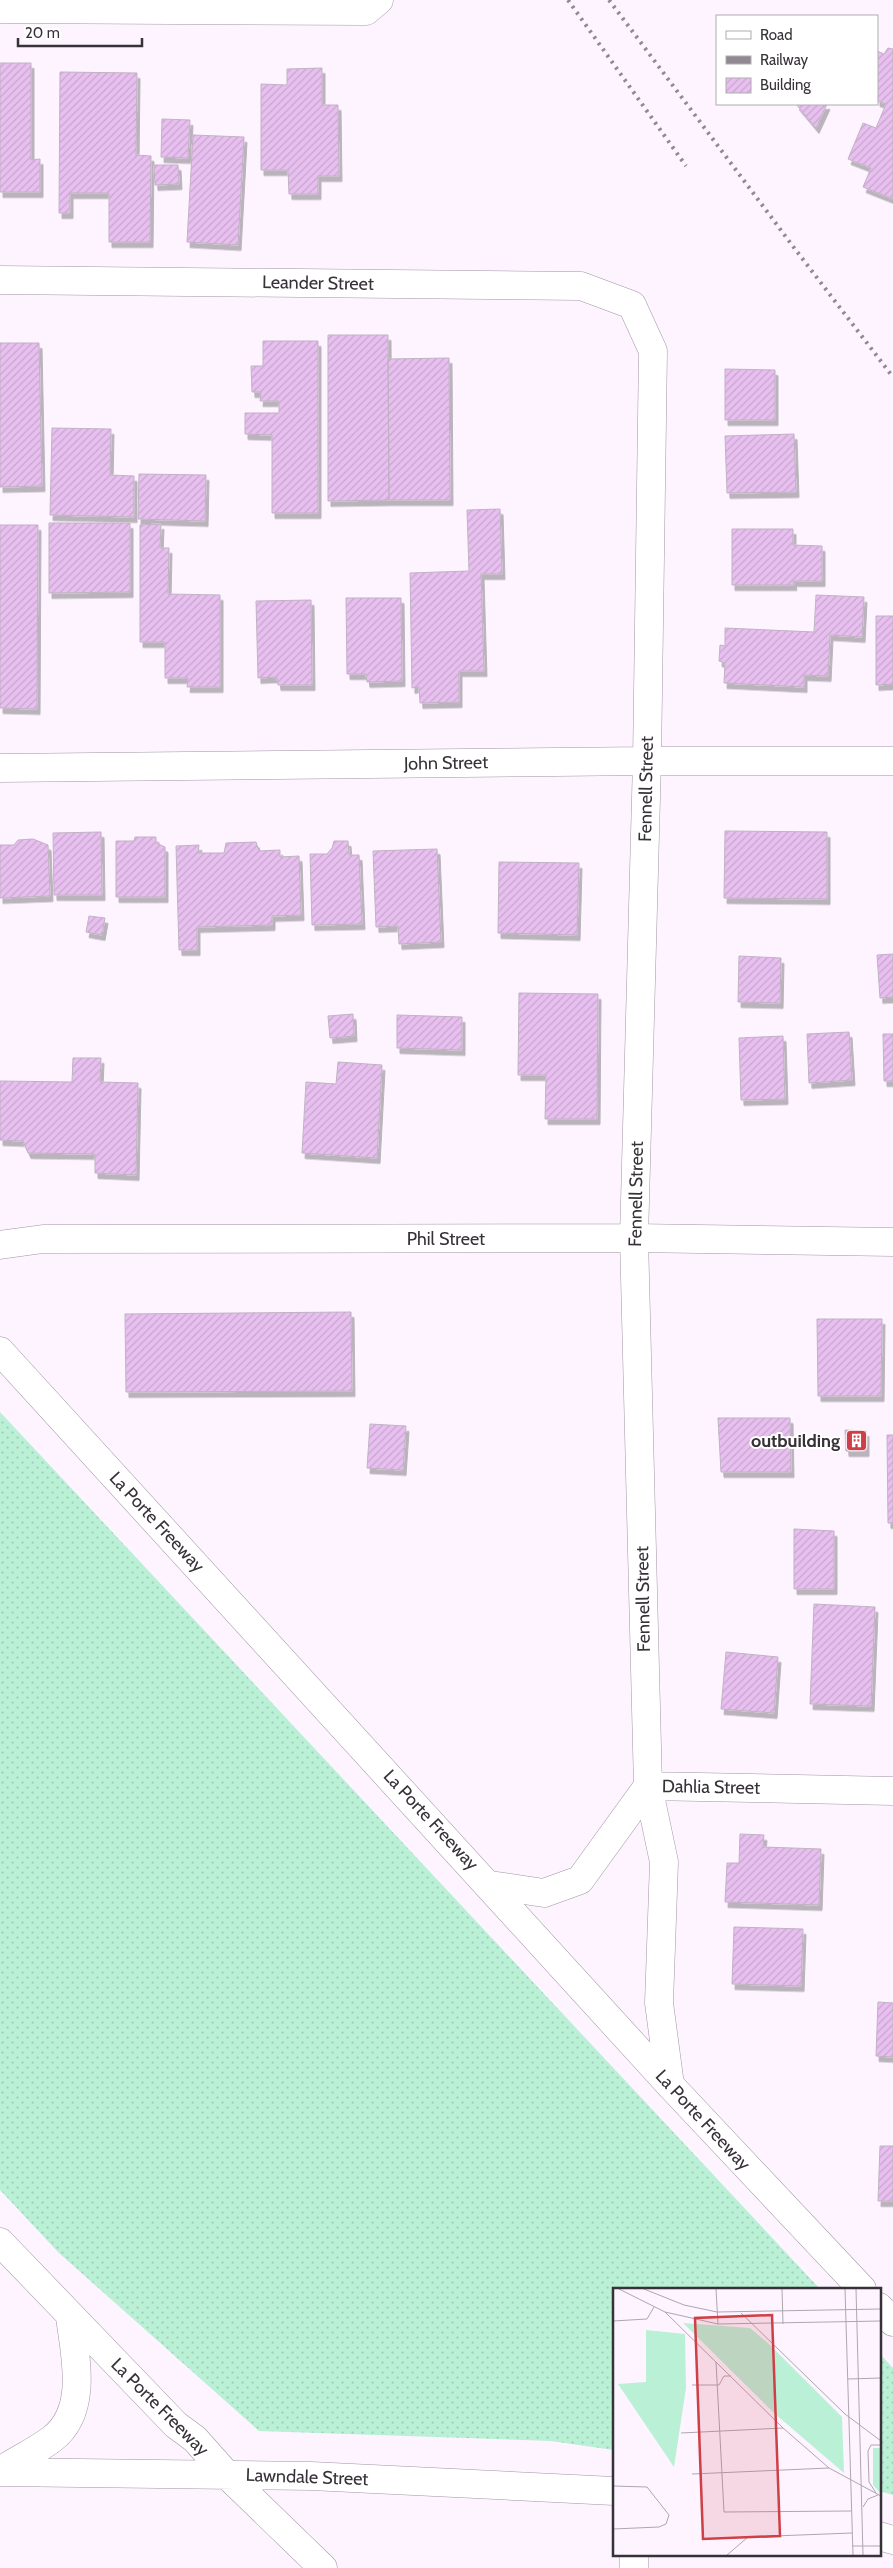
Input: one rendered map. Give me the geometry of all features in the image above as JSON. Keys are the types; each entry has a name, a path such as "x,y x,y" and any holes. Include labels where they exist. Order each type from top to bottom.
{"street":[{"path":"0,10 366,11 379,0"},
{"name":"Leander Street","path":"0,280 581,286 632,305"},
{"name":"Fennell Street","path":"632,305 653,351 647,761 634,1238 648,1786 664,1862 659,2003 670,2085"},
{"name":"John Street","path":"0,768 647,761 893,761"},
{"name":"Phil Street","path":"0,1245 44,1239 634,1238 893,1242"},
{"name":"La Porte Freeway","path":"0,1351 490,1885 670,2085 861,2288"},
{"name":"Dahlia Street","path":"490,1885 544,1893 580,1880 648,1786 893,1791"},
{"name":"La Porte Freeway","path":"0,2242 176,2425 195,2439 227,2475 324,2568"},
{"path":"880,2308 893,2322"},
{"path":"0,2471 54,2438 73,2412 77,2370 70,2316"},
{"name":"Lawndale Street","path":"0,2471 311,2476 613,2491"},
{"path":"880,2536 893,2540"}],"green space":[{"path":"0,1412 819,2288 613,2288 613,2450 551,2441 259,2431 59,2253 0,2190"},
{"path":"880,2354 893,2368 893,2495 880,2491"}],"building":[{"path":"888,48 893,49 893,199 863,187 871,168 848,159 863,123 876,128 886,104 878,101 878,51 884,54"},
{"path":"0,63 31,63 31,160 40,159 40,192 0,192"},
{"path":"322,68 322,105 338,105 339,176 318,176 318,194 289,194 288,170 261,170 261,84 287,85 287,69"},
{"path":"60,72 137,73 136,155 151,156 150,242 109,242 109,193 70,193 70,213 59,213"},
{"path":"797,105 827,105 816,128"},
{"path":"162,119 190,120 188,158 161,157"},
{"path":"193,135 244,137 238,245 187,242"},
{"path":"154,165 178,165 179,184 155,185"},
{"path":"328,335 388,335 389,500 328,501"},
{"path":"263,341 318,341 318,513 272,513 272,435 245,434 245,413 279,413 279,401 260,401 261,392 252,392 251,366 263,366"},
{"path":"0,343 39,343 42,486 0,487"},
{"path":"449,358 450,500 389,500 388,359"},
{"path":"725,369 775,370 775,420 725,420"},
{"path":"52,428 111,429 110,475 134,476 134,517 50,515"},
{"path":"794,434 796,492 727,493 725,436"},
{"path":"139,474 206,475 205,521 138,519"},
{"path":"500,509 502,574 481,574 484,671 459,671 459,702 420,703 419,687 412,688 410,573 469,571 467,510"},
{"path":"49,523 130,523 130,592 49,593"},
{"path":"161,524 160,548 169,548 168,594 220,595 220,687 187,687 188,678 165,678 165,642 140,642 140,525"},
{"path":"0,525 38,525 37,709 0,708"},
{"path":"732,529 793,529 793,545 822,546 822,581 793,581 794,585 732,585"},
{"path":"816,595 864,597 862,637 830,635 828,676 804,675 804,687 724,683 725,663 719,661 720,645 725,646 725,628 814,632"},
{"path":"346,598 401,598 402,681 367,682 366,674 347,674"},
{"path":"311,600 312,685 278,685 277,677 258,678 256,601"},
{"path":"876,616 893,616 893,684 876,685"},
{"path":"725,831 827,832 827,899 724,898"},
{"path":"101,832 102,895 54,895 53,833"},
{"path":"135,837 156,837 156,843 165,847 165,897 116,897 116,841 134,841"},
{"path":"33,839 48,845 50,896 0,898 0,845 14,845 18,840"},
{"path":"334,841 348,841 349,855 359,855 362,924 312,925 310,854 327,854 332,848"},
{"path":"256,842 259,851 280,850 280,857 299,856 301,915 272,916 272,925 197,927 197,950 179,950 176,846 199,845 198,853 224,853 226,843"},
{"path":"437,849 441,942 399,944 398,926 376,927 373,851"},
{"path":"499,862 579,863 577,935 498,933"},
{"path":"89,916 105,918 102,935 86,932"},
{"path":"893,954 893,997 880,998 877,955"},
{"path":"739,956 781,958 780,1003 738,1002"},
{"path":"519,993 598,994 597,1119 545,1119 546,1075 518,1075"},
{"path":"353,1014 354,1036 330,1038 328,1016"},
{"path":"397,1015 462,1017 462,1050 397,1048"},
{"path":"849,1032 852,1080 809,1083 807,1034"},
{"path":"883,1034 893,1034 893,1081 884,1081"},
{"path":"783,1036 785,1099 741,1100 739,1038"},
{"path":"73,1058 101,1058 100,1082 138,1083 136,1175 95,1173 95,1154 28,1153 23,1141 0,1140 0,1081 72,1082"},
{"path":"338,1062 382,1065 377,1158 302,1153 306,1082 336,1084"},
{"path":"351,1312 352,1391 126,1392 125,1314"},
{"path":"817,1319 882,1319 881,1396 818,1396"},
{"path":"718,1418 790,1418 791,1472 721,1472"},
{"path":"370,1424 406,1426 403,1470 367,1468"},
{"name":"outbuilding","path":"845,1430 866,1431 866,1451 846,1451"},
{"path":"887,1435 893,1435 893,1523 888,1523"},
{"path":"794,1529 834,1531 834,1589 794,1589"},
{"path":"814,1604 875,1607 871,1706 810,1704"},
{"path":"726,1652 778,1657 774,1713 721,1709"},
{"path":"740,1834 764,1835 763,1847 821,1849 819,1905 725,1902 727,1863 739,1863"},
{"path":"734,1927 803,1929 801,1986 732,1984"},
{"path":"878,2002 893,2003 893,2057 876,2056"},
{"path":"880,2146 893,2146 893,2201 878,2201"}],"railway":[{"path":"568,0 686,166"},
{"path":"609,0 893,377"}],"place":[{"name":"outbuilding","path":"856,1441"}]}
